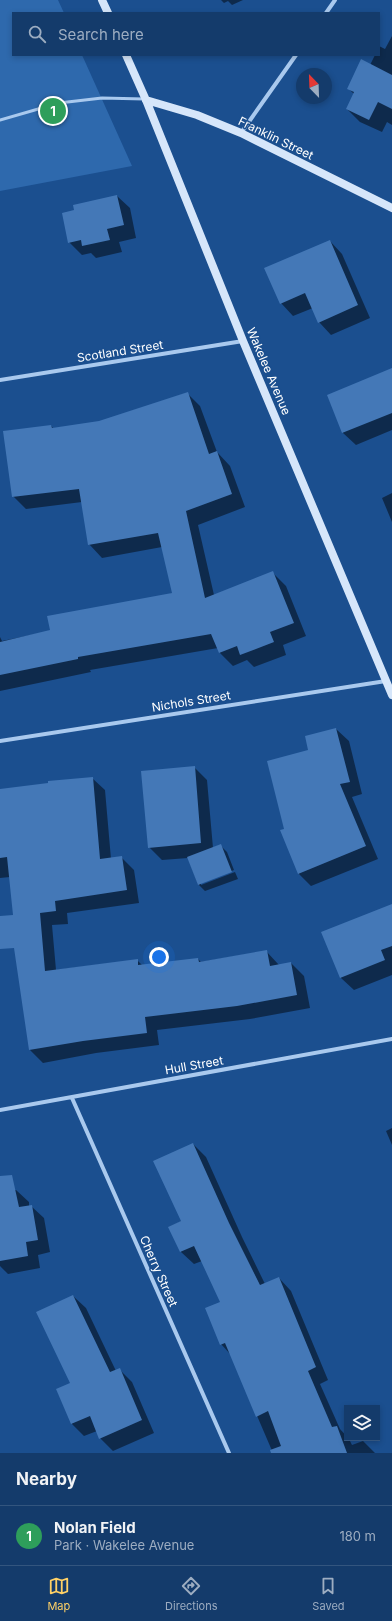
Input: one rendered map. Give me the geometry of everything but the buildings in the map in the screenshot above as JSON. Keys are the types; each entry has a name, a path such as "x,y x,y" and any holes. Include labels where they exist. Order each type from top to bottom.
{"main road":[{"path":"102,0 108,12"},
{"name":"Wakelee Avenue","path":"126,56 146,100 243,341 392,694"},
{"name":"Franklin Street","path":"146,100 197,115 241,134 392,208"}],"street":[{"path":"327,12 335,0"},
{"path":"241,134 295,56"},
{"name":"Scotland Street","path":"0,380 243,341"},
{"name":"Nichols Street","path":"0,741 386,681"},
{"name":"Hull Street","path":"0,1110 392,1039"},
{"name":"Cherry Street","path":"72,1098 229,1453"}],"lane":[{"path":"0,120 59,103 102,98 146,100"}],"shaded area":[{"path":"0,0 58,0 64,12 12,12 12,56 82,56 132,166 0,191"}],"place":[{"name":"Nolan Field","path":"53,111"}]}
